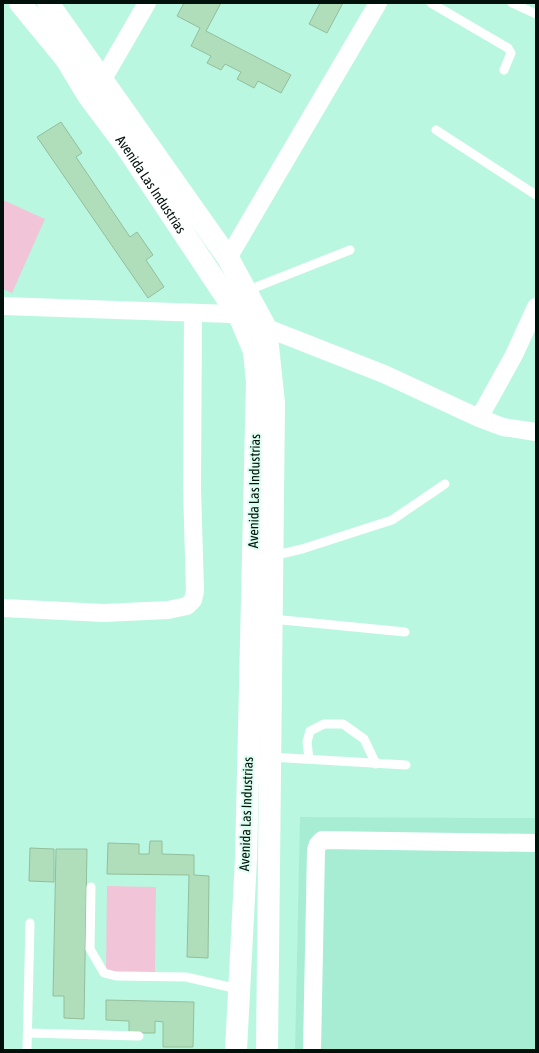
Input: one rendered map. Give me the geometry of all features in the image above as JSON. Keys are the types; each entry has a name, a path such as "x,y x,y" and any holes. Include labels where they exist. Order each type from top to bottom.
{"street":[{"name":"Avenida Las Industrias","path":"20,3 66,59 89,97 125,145 240,318 254,351 256,382 246,860 238,989 236,1050"},
{"name":"Avenida Las Industrias","path":"48,3 103,79 182,196 228,258 266,328 274,403 267,1050"},
{"path":"89,97 103,79 147,3"},
{"path":"228,258 378,3"},
{"path":"3,306 232,314 384,374 479,418 503,427 536,432"},
{"path":"479,418 514,355 536,307"},
{"path":"3,608 104,613 168,610 187,606 193,600 195,591 192,488 193,313"},
{"path":"312,1050 316,850 318,844 322,840 536,843"}],"lane":[{"path":"431,3 508,48 511,53 504,70"},
{"path":"512,3 536,14"},
{"path":"436,130 536,195"},
{"path":"246,291 350,250"},
{"path":"272,556 302,549 392,520 445,484"},
{"path":"272,619 405,632"},
{"path":"310,759 307,742 310,731 324,724 343,724 364,739 376,764"},
{"path":"270,757 406,765"},
{"path":"91,887 90,949 104,973 116,976 186,977 238,989"},
{"path":"27,1050 30,923"},
{"path":"28,1033 139,1036"}],"shaded area":[{"path":"3,200 45,219 12,293 3,289"},
{"path":"300,817 536,818 536,1050 295,1050"},
{"path":"107,886 156,887 155,972 106,971"}],"building":[{"path":"184,3 221,3 206,31 291,75 281,93 258,81 254,88 237,79 241,72 225,64 221,70 207,63 211,56 191,46 200,28 177,16"},
{"path":"320,3 343,3 327,33 309,24"},
{"path":"61,122 82,153 76,157 130,237 137,232 153,255 146,260 164,287 148,298 37,137"},
{"path":"150,841 162,841 162,854 194,855 194,875 209,876 208,958 187,957 189,875 107,874 108,843 139,844 139,854 149,854"},
{"path":"30,848 54,849 54,882 29,881"},
{"path":"56,849 87,849 84,1019 64,1018 64,996 53,996"},
{"path":"106,1000 194,1002 193,1047 163,1047 163,1022 155,1021 155,1033 129,1033 129,1021 106,1020"}]}
